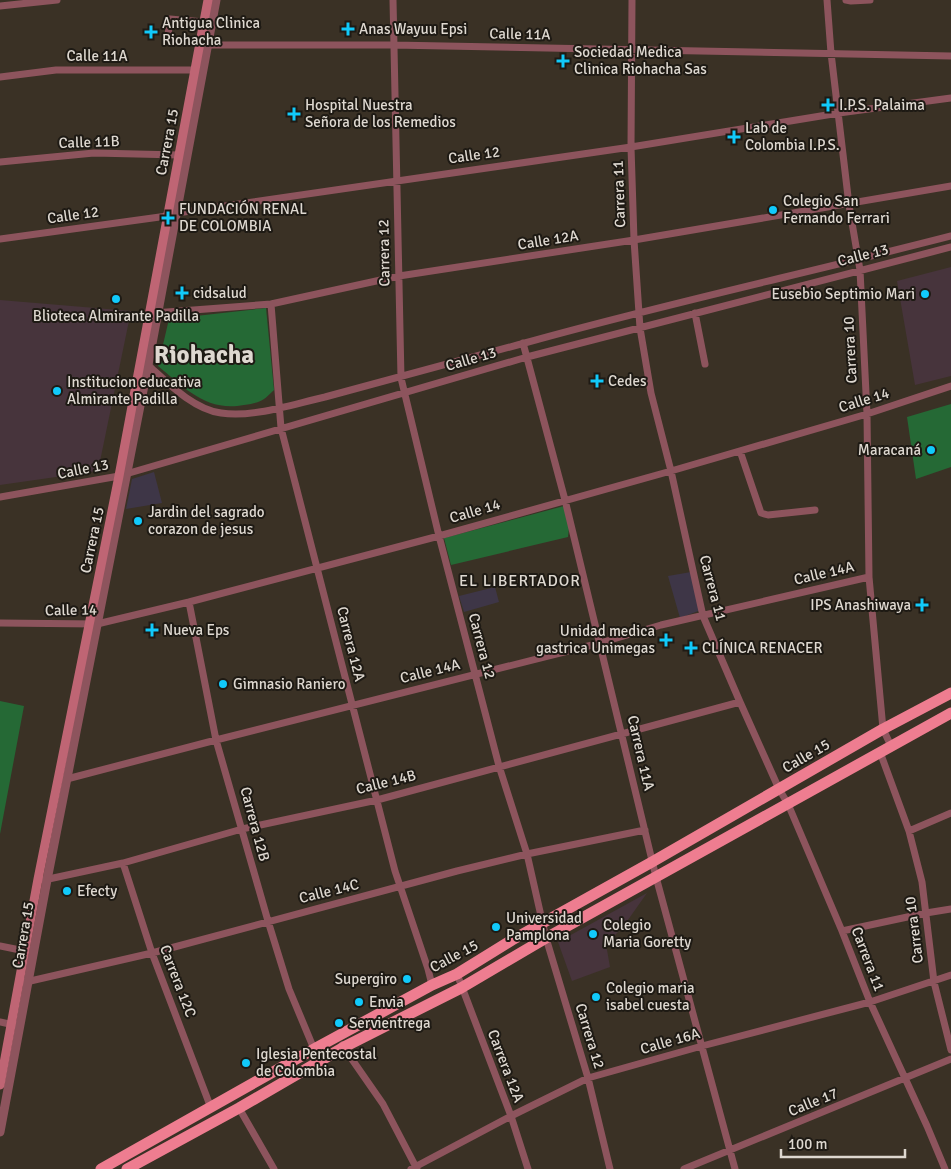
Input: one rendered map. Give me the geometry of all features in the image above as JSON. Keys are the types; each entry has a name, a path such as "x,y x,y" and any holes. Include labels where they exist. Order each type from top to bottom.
{"highway":[{"name":"Calle 15","path":"101,1169 314,1049 432,985 457,974 543,922 652,862 883,729 951,693"},
{"name":"Calle 15","path":"127,1169 239,1108 344,1047 461,988 546,938 951,713"}],"main road":[{"name":"Carrera 15","path":"0,1085 16,1025 24,982 25,951 43,880 122,475 152,313 167,216 195,70 204,45 204,22 208,0"}],"street":[{"path":"0,6 57,0"},
{"name":"Carrera 15","path":"122,475 148,365 152,313 176,213 204,45 216,0"},
{"name":"Carrera 12","path":"392,0 401,378 439,536 499,766 527,854 546,938 588,1078 610,1169"},
{"name":"Carrera 11","path":"632,0 631,147 634,240 640,328 651,393 671,471 703,616 779,789 788,804 870,1002 945,1169"},
{"name":"Carrera 10","path":"827,0 831,53 849,204 860,270 867,414 869,577 883,729 891,746"},
{"path":"846,0 870,0"},
{"path":"168,35 170,19 204,22"},
{"name":"Calle 11A","path":"204,45 393,45 951,56"},
{"name":"Calle 11A","path":"0,77 56,70 195,70"},
{"name":"Calle 12","path":"0,239 167,216 176,213 631,147 839,113 951,98"},
{"name":"Calle 11B","path":"0,162 94,153 179,154"},
{"name":"Calle 12A","path":"152,313 271,304 398,276 634,240 951,186"},
{"name":"Calle 13","path":"148,365 166,382 204,409 231,414 280,408 401,378 523,343 639,313 951,236"},
{"name":"Calle 13","path":"0,497 122,475 527,357 951,247"},
{"name":"Carrera 12A","path":"271,304 282,428 400,887 432,985"},
{"path":"695,313 705,364"},
{"name":"Carrera 11A","path":"523,343 565,500 652,862 735,1169"},
{"name":"Calle 14","path":"0,624 93,625 189,602 439,536 671,471 867,414 951,386"},
{"path":"740,451 760,513 768,515 815,510"},
{"name":"Calle 14A","path":"62,780 600,643 661,625 869,577"},
{"name":"Carrera 12B","path":"189,602 216,740 289,989 314,1049"},
{"name":"Calle 14B","path":"43,880 123,863 242,829 377,800 740,702"},
{"name":"Carrera 10","path":"880,752 910,831 922,882 934,982 951,1050"},
{"path":"910,831 951,813"},
{"name":"Calle 14C","path":"24,982 152,953 457,871 527,854 645,830"},
{"name":"Carrera 12C","path":"123,863 152,953 211,1108"},
{"name":"Carrera 15","path":"24,982 43,880"},
{"path":"842,931 951,909"},
{"path":"0,946 25,951"},
{"name":"Carrera 12A","path":"457,974 511,1116 528,1169"},
{"name":"Calle 16A","path":"415,1168 511,1116 588,1078 870,1002 951,975"},
{"path":"0,1022 16,1025"},
{"name":"Carrera 15","path":"0,1132 16,1025"},
{"path":"335,1038 344,1047 383,1104 415,1168"},
{"name":"Calle 17","path":"684,1169 951,1059"},
{"path":"239,1108 274,1169"}],"shaded area":[{"path":"951,267 951,376 915,385 897,281"},
{"name":"Institucion educativa Almirante Padilla","path":"0,300 131,311 98,471 0,485"},
{"path":"154,472 162,503 126,509 132,479"},
{"path":"691,572 701,610 680,618 668,576"},
{"path":"495,587 499,602 464,612 459,596"},
{"name":"Colegio Maria Goretty","path":"647,893 623,927 606,944 610,967 572,981 558,942"}],"green space":[{"path":"266,308 274,390 261,401 231,406 207,402 187,390 158,366 169,319"},
{"name":"Maracaná","path":"951,404 951,467 916,479 907,417"},
{"path":"564,506 569,528 568,537 451,565 444,538"},
{"path":"0,701 24,706 0,834"}],"place":[{"name":"Anas Wayuu Epsi","path":"348,29"},
{"name":"Antigua Clinica Riohacha","path":"151,32"},
{"name":"Sociedad Medica Clinica Riohacha Sas","path":"563,61"},
{"name":"I.P.S. Palaima","path":"828,105"},
{"name":"Hospital Nuestra Señora de los Remedios","path":"294,114"},
{"name":"Lab de Colombia I.P.S.","path":"734,137"},
{"name":"Colegio San Fernando Ferrari","path":"773,210"},
{"name":"FUNDACIÓN RENAL DE COLOMBIA","path":"168,218"},
{"name":"cidsalud","path":"182,293"},
{"name":"Eusebio Septimio Mari","path":"925,294"},
{"name":"Blioteca Almirante Padilla","path":"116,299"},
{"name":"Cedes","path":"597,381"},
{"name":"Institucion educativa Almirante Padilla","path":"57,391"},
{"name":"Maracaná","path":"931,450"},
{"name":"Jardin del sagrado corazon de jesus","path":"138,521"},
{"name":"IPS Anashiwaya","path":"922,605"},
{"name":"Nueva Eps","path":"152,630"},
{"name":"Unidad medica gastrica Unimegas","path":"666,640"},
{"name":"CLÍNICA RENACER","path":"691,648"},
{"name":"Gimnasio Raniero","path":"223,684"},
{"name":"Efecty","path":"67,891"},
{"name":"Universidad Pamplona","path":"496,927"},
{"name":"Colegio Maria Goretty","path":"593,934"},
{"name":"Supergiro","path":"407,979"},
{"name":"Colegio maria isabel cuesta","path":"596,997"},
{"name":"Envia","path":"359,1002"},
{"name":"Servientrega","path":"339,1023"},
{"name":"Iglesia Pentecostal de Colombia","path":"246,1063"}],"district":[{"name":"Riohacha","path":"204,354"},
{"name":"EL LIBERTADOR","path":"520,580"}]}
